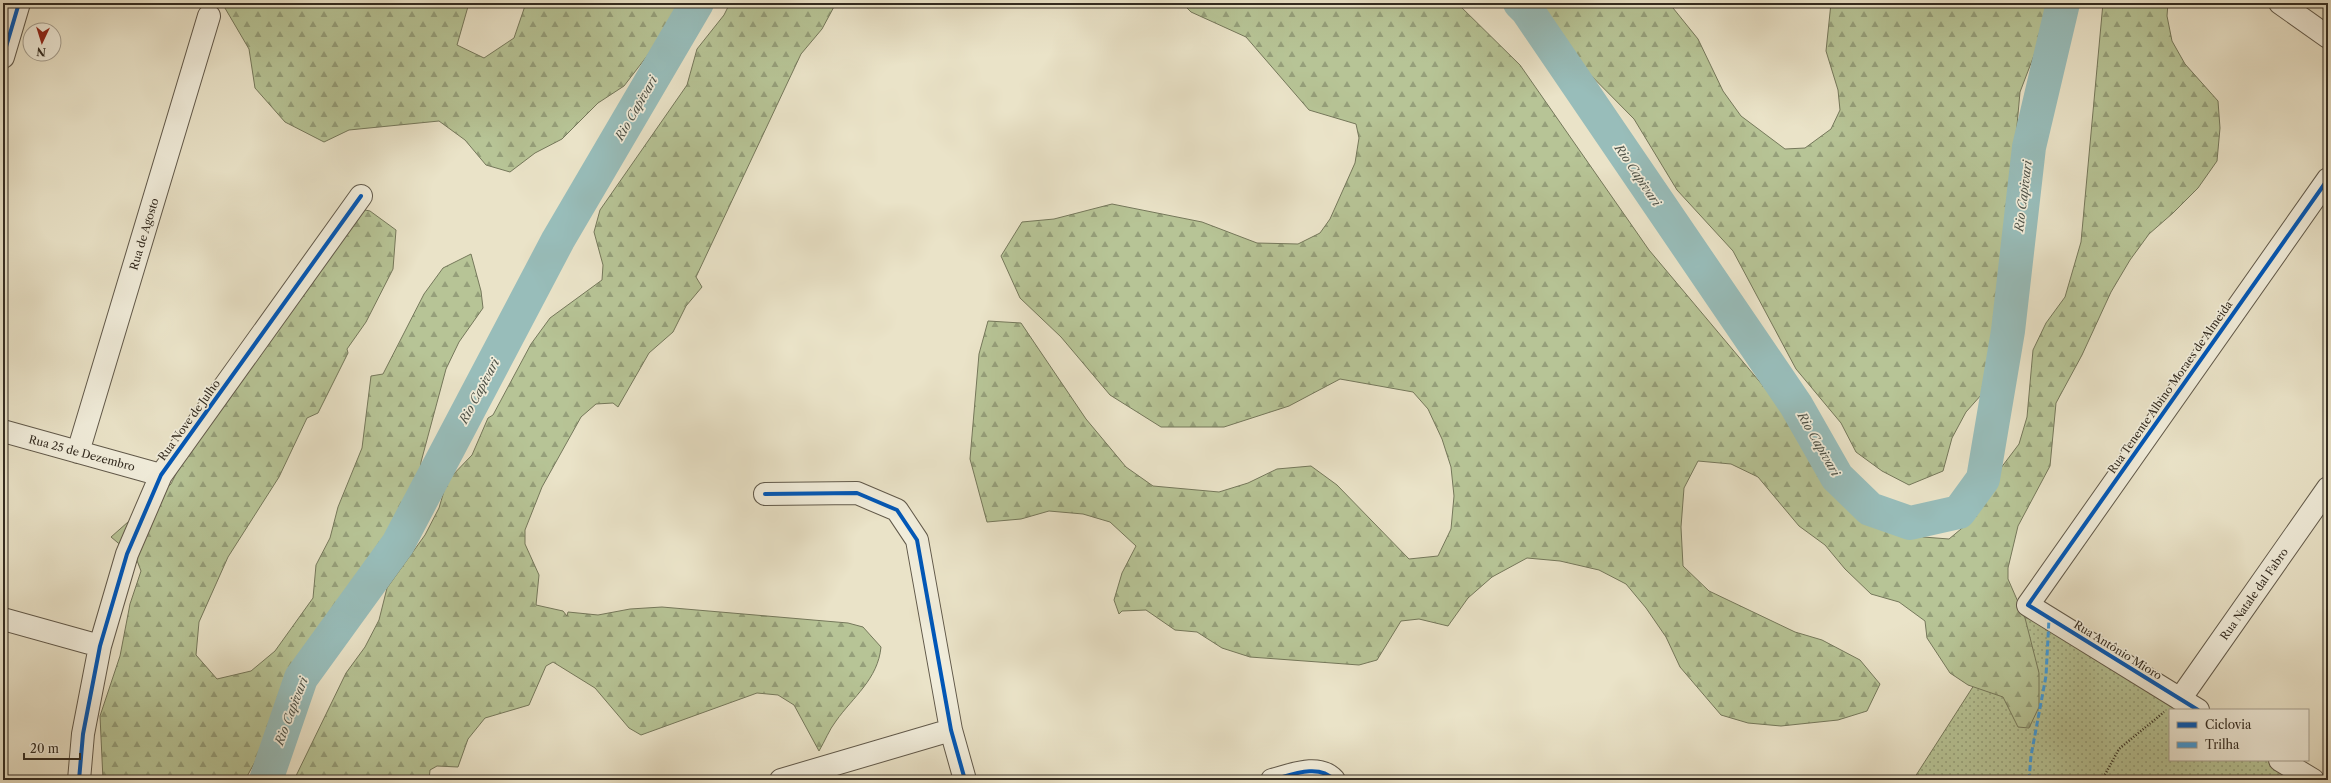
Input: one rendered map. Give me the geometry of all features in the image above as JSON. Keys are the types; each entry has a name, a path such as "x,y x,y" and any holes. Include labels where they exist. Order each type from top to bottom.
{"street":[{"path":"3,57 19,3"},
{"path":"2280,3 2328,37"},
{"name":"Rua de Agosto","path":"78,452 209,16"},
{"name":"Rua Tenente Albino Moraes de Almeida","path":"2028,605 2328,179"},
{"name":"Rua Nove de Julho","path":"79,780 83,734 100,646 127,554 161,475 361,196"},
{"name":"Rua 25 de Dezembro","path":"3,431 161,475"},
{"name":"Rua Natale dal Fabro","path":"2189,704 2328,488"},
{"path":"765,494 857,493 897,510 917,540 951,730 966,780"},
{"name":"Rua Antônio Mioro","path":"2028,605 2189,704"},
{"path":"3,619 100,646"},
{"path":"781,780 951,730"},
{"path":"2282,761 2313,780"},
{"path":"1272,780 1307,771 1332,778"}],"path":[{"path":"2102,780 2119,749 2169,717"}],"green space":[{"path":"222,3 469,3 457,45 484,58 514,38 526,3 694,3 670,26 624,86 598,103 562,139 535,153 510,172 486,165 465,140 439,121 349,130 324,142 285,122 255,88 249,49"},
{"path":"730,3 836,3 822,29 801,54 696,277 702,287 686,306 673,332 649,353 618,407 613,403 596,404 581,417 542,487 525,530 525,544 539,575 536,605 563,611 567,616 568,612 598,615 630,609 662,607 848,623 863,627 881,647 879,658 870,678 834,724 819,751 794,705 778,695 757,693 641,735 629,728 595,688 553,662 546,666 529,705 485,718 468,739 458,767 437,766 430,770 429,780 294,780 346,673 365,647 379,620 387,588 425,535 439,508 447,481 472,455 488,418 493,415 531,344 550,318 602,280 603,265 594,232 600,210 687,85 697,49 724,15"},
{"path":"1182,3 1457,3 1520,65 1649,250 1796,425 1863,498 1923,537 1949,539 1973,519 1979,497 2019,444 2027,417 2033,350 2046,323 2065,297 2081,242 2103,3 2168,3 2167,16 2172,41 2185,64 2218,101 2220,128 2217,161 2198,188 2149,234 2130,260 2111,292 2082,355 2056,403 2050,466 2018,526 2008,568 2008,579 2025,618 2039,673 2039,707 2029,728 2018,727 2003,697 1968,685 1950,673 1927,638 1925,621 1899,602 1871,594 1845,569 1825,545 1799,526 1758,477 1731,464 1698,461 1684,488 1681,527 1683,566 1709,591 1795,632 1822,640 1860,660 1880,684 1867,711 1838,720 1781,726 1748,723 1721,715 1680,667 1666,637 1646,608 1626,584 1599,570 1560,561 1527,558 1492,577 1468,598 1448,626 1419,619 1401,621 1377,660 1359,665 1250,657 1222,648 1197,632 1175,630 1146,610 1122,611 1119,614 1114,600 1122,573 1136,546 1110,522 1083,514 1049,511 1021,519 987,522 970,459 979,354 988,321 1021,323 1086,419 1126,467 1153,486 1219,492 1248,483 1277,469 1311,466 1337,485 1409,559 1438,556 1451,529 1454,496 1451,467 1442,439 1428,409 1413,392 1340,379 1289,406 1224,427 1161,427 1110,395 1061,337 1020,298 1001,256 1022,222 1054,219 1112,204 1202,222 1257,243 1298,244 1320,233 1330,219 1355,163 1359,138 1356,124 1309,110 1246,37 1191,12"},
{"path":"1525,3 1669,3 1698,39 1723,91 1741,116 1785,149 1805,148 1831,129 1840,110 1838,90 1826,51 1831,3 2054,3 2020,92 2002,292 2010,354 1990,385 1966,412 1952,438 1943,471 1909,485 1882,471 1856,452 1841,423 1796,369 1733,251 1677,190 1634,119 1556,40"},
{"path":"365,210 370,211 396,230 393,269 366,322 347,349 348,353 318,413 307,418 279,477 228,557 199,622 196,655 217,679 251,671 275,651 313,598 316,565 330,538 338,507 362,448 371,376 383,374 424,294 443,268 471,254 481,291 483,308 459,342 446,369 421,462 418,495 404,522 385,548 371,575 347,601 328,627 319,635 294,691 245,780 103,780 100,716 120,656 130,604 141,571 136,558 111,537 171,484 225,374"},
{"path":"2021,612 2183,709 2169,709 2169,761 2270,761 2297,777 2298,780 1913,780"}],"waterway":[{"name":"Rio Capivari","path":"266,780 301,678 398,544 558,240 697,3"},
{"name":"Rio Capivari","path":"1520,3 1527,10 1796,405 1837,477 1870,509 1910,523 1959,512 1983,479 2008,331 2029,147 2063,3"}],"marked path":[{"path":"2029,780 2031,756 2046,676 2049,619"}],"cycle path":[{"path":"3,57 19,3"},
{"path":"2196,709 2028,605 2328,179"},
{"path":"79,780 83,734 100,646 127,554 161,475 361,196"},
{"path":"765,494 857,493 897,510 917,540 951,730 965,780"},
{"path":"1272,780 1296,773 1313,771 1321,772 1334,780"}]}
